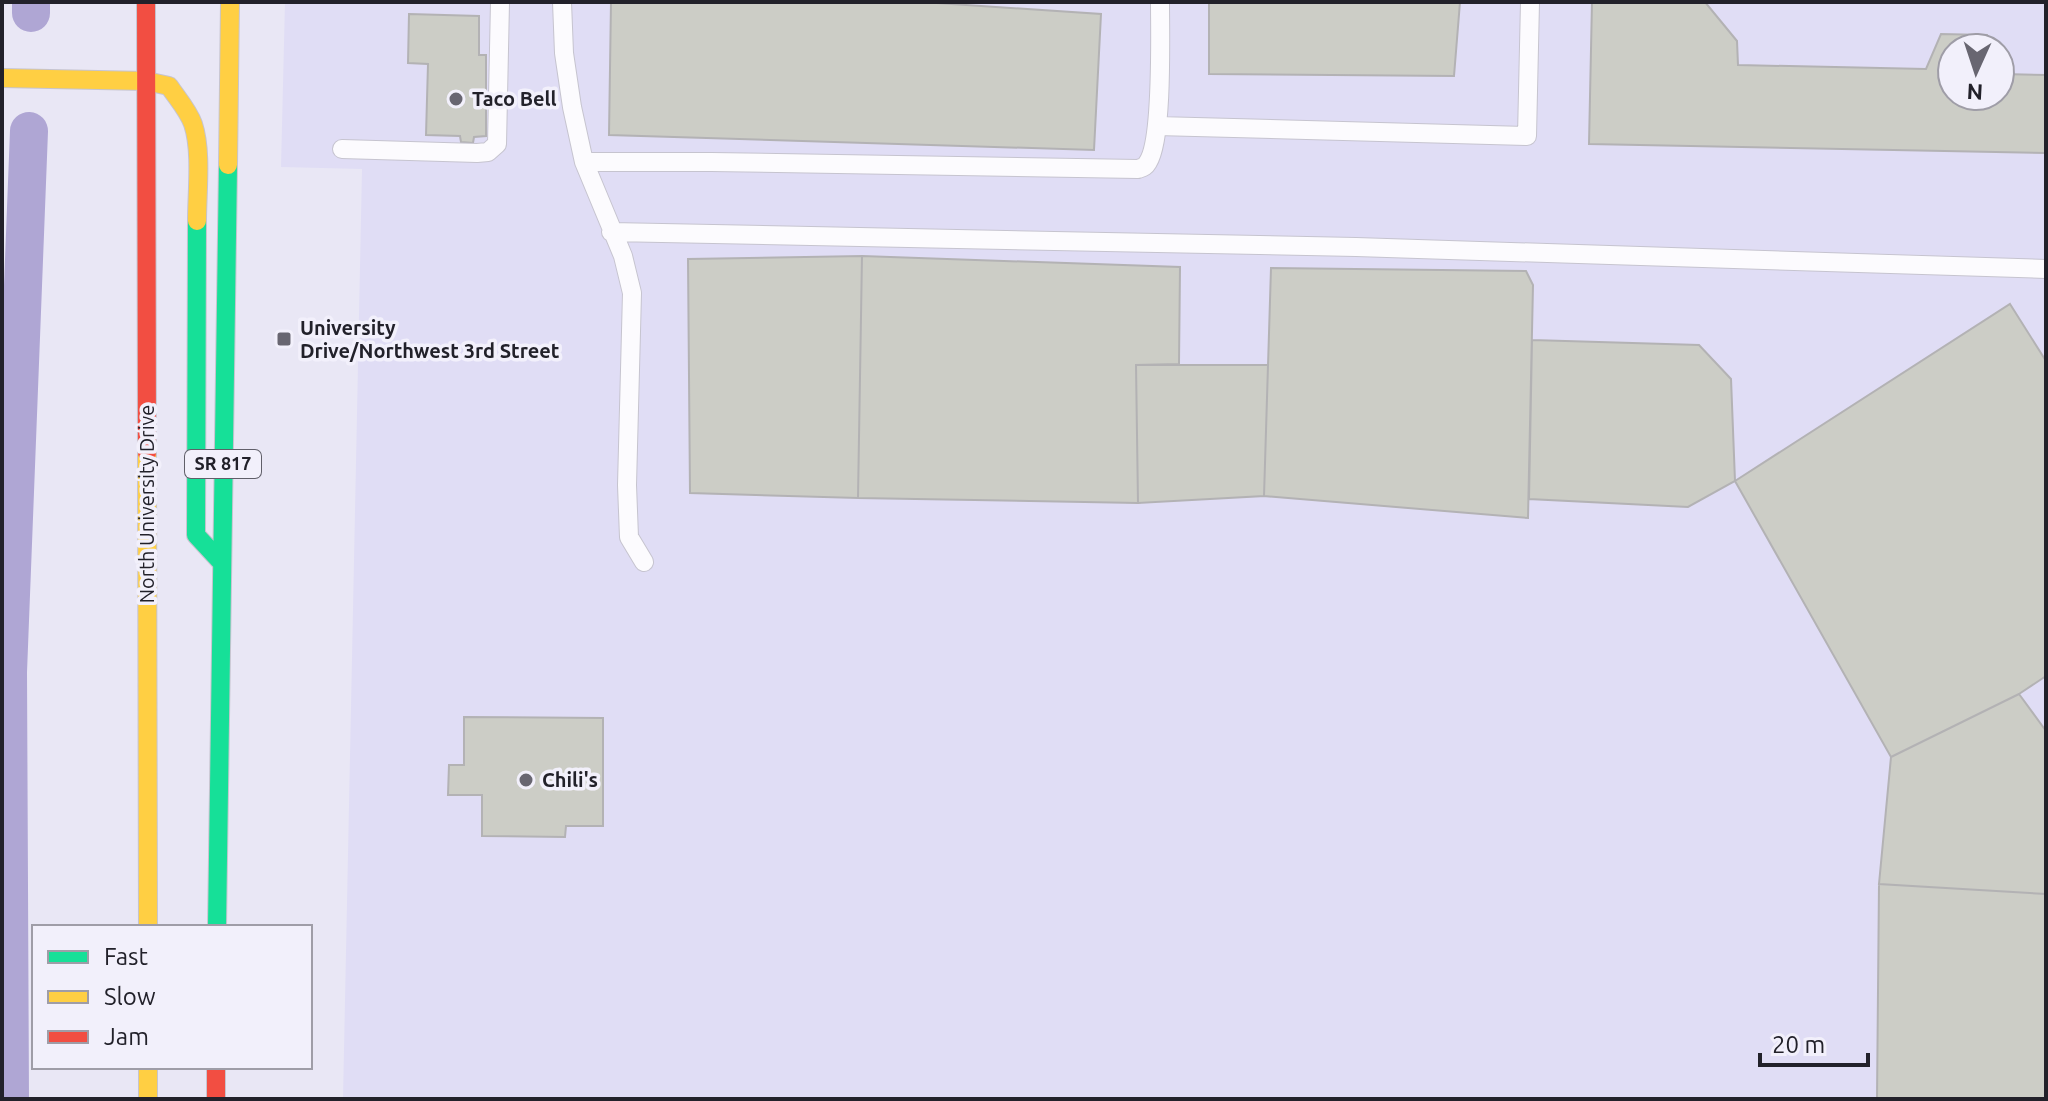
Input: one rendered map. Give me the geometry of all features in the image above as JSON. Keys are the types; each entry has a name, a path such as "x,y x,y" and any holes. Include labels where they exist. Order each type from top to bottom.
{"main road":[{"name":"North University Drive","path":"146,2 148,925"},
{"name":"SR 817","path":"217,925 230,2"},
{"path":"2,78 146,81 169,86 193,125 197,152 196,535 221,562"},
{"path":"148,1069 148,1099"},
{"path":"216,1069 216,1099"}],"lane":[{"path":"342,149 477,153 488,152 497,144 500,2"},
{"path":"562,2 564,53 584,162 623,256 632,293 627,485 629,537 644,562"},
{"path":"584,162 1138,169 1150,160 1157,126 1160,2"},
{"path":"1157,126 1527,136 1530,2"},
{"path":"611,232 1356,247 2046,269"}],"shaded area":[{"path":"285,2 2046,2 2046,1099 343,1099 362,169 281,167"}],"building":[{"path":"611,2 922,2 1101,14 1094,150 609,135"},
{"path":"1209,2 1460,2 1454,76 1209,74"},
{"path":"1592,2 1705,2 1737,41 1738,65 1926,69 1936,46 1936,112 2016,112 2016,74 2046,75 2046,153 1589,144"},
{"name":"Taco Bell","path":"409,14 479,16 479,55 486,55 486,136 474,137 473,143 461,142 460,136 426,135 428,64 408,63"},
{"path":"862,256 1180,267 1179,364 1136,365 1138,503 858,498"},
{"path":"862,256 858,498 690,493 688,259"},
{"path":"1271,268 1526,271 1533,285 1528,518 1264,496"},
{"path":"2010,304 2046,361 2046,676 2019,694 1891,757 1735,481"},
{"path":"1532,340 1699,345 1731,379 1735,481 1688,507 1529,499"},
{"path":"1136,365 1268,365 1264,496 1138,503"},
{"path":"2019,694 2046,731 2046,894 1879,884 1891,757"},
{"name":"Chili's","path":"464,717 603,718 603,826 566,826 565,837 482,836 482,795 448,795 449,765 464,765"},
{"path":"1879,884 2046,894 2046,1099 1877,1099"}],"waterway":[{"path":"31,2 31,13"},
{"path":"10,1099 8,672 29,131"}],"traffic: fast":[{"path":"217,925 228,165"},
{"path":"197,221 196,535 221,562"}],"traffic: slow":[{"path":"228,165 230,2"},
{"path":"2,78 146,81 169,86 188,114 196,135 197,221"},
{"path":"147,453 148,925"},
{"path":"148,1069 148,1099"}],"traffic: jam":[{"path":"146,2 147,453"},
{"path":"216,1069 216,1099"}],"place":[{"name":"Taco Bell","path":"456,99"},
{"name":"University Drive/Northwest 3rd Street","path":"284,339"},
{"name":"Chili's","path":"526,780"}]}
